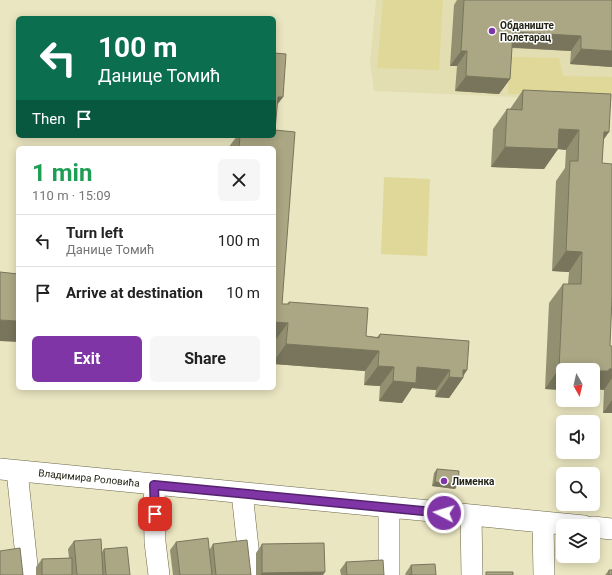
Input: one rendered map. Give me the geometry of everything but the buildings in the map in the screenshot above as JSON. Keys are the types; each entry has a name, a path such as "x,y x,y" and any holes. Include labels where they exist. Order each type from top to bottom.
{"street":[{"name":"Владимира Роловића","path":"9,470 556,523"},
{"path":"9,470 28,575"},
{"path":"154,485 159,575"},
{"path":"242,493 251,575"},
{"path":"389,508 389,575"},
{"path":"471,516 472,575"},
{"path":"543,522 544,575"},
{"path":"600,528 612,529"}],"shaded area":[{"name":"Обданиште Полетарац","path":"376,0 612,0 612,101 374,91 370,62"},
{"path":"383,0 443,0 439,70 377,68"},
{"path":"510,57 559,58 563,76 612,77 612,94 508,94"},
{"path":"384,177 430,179 427,256 381,254"}],"place":[{"name":"Обданиште Полетарац","path":"492,31"},
{"name":"Лименка","path":"444,481"}],"route":[{"path":"155,514 154,485 444,513"}]}
